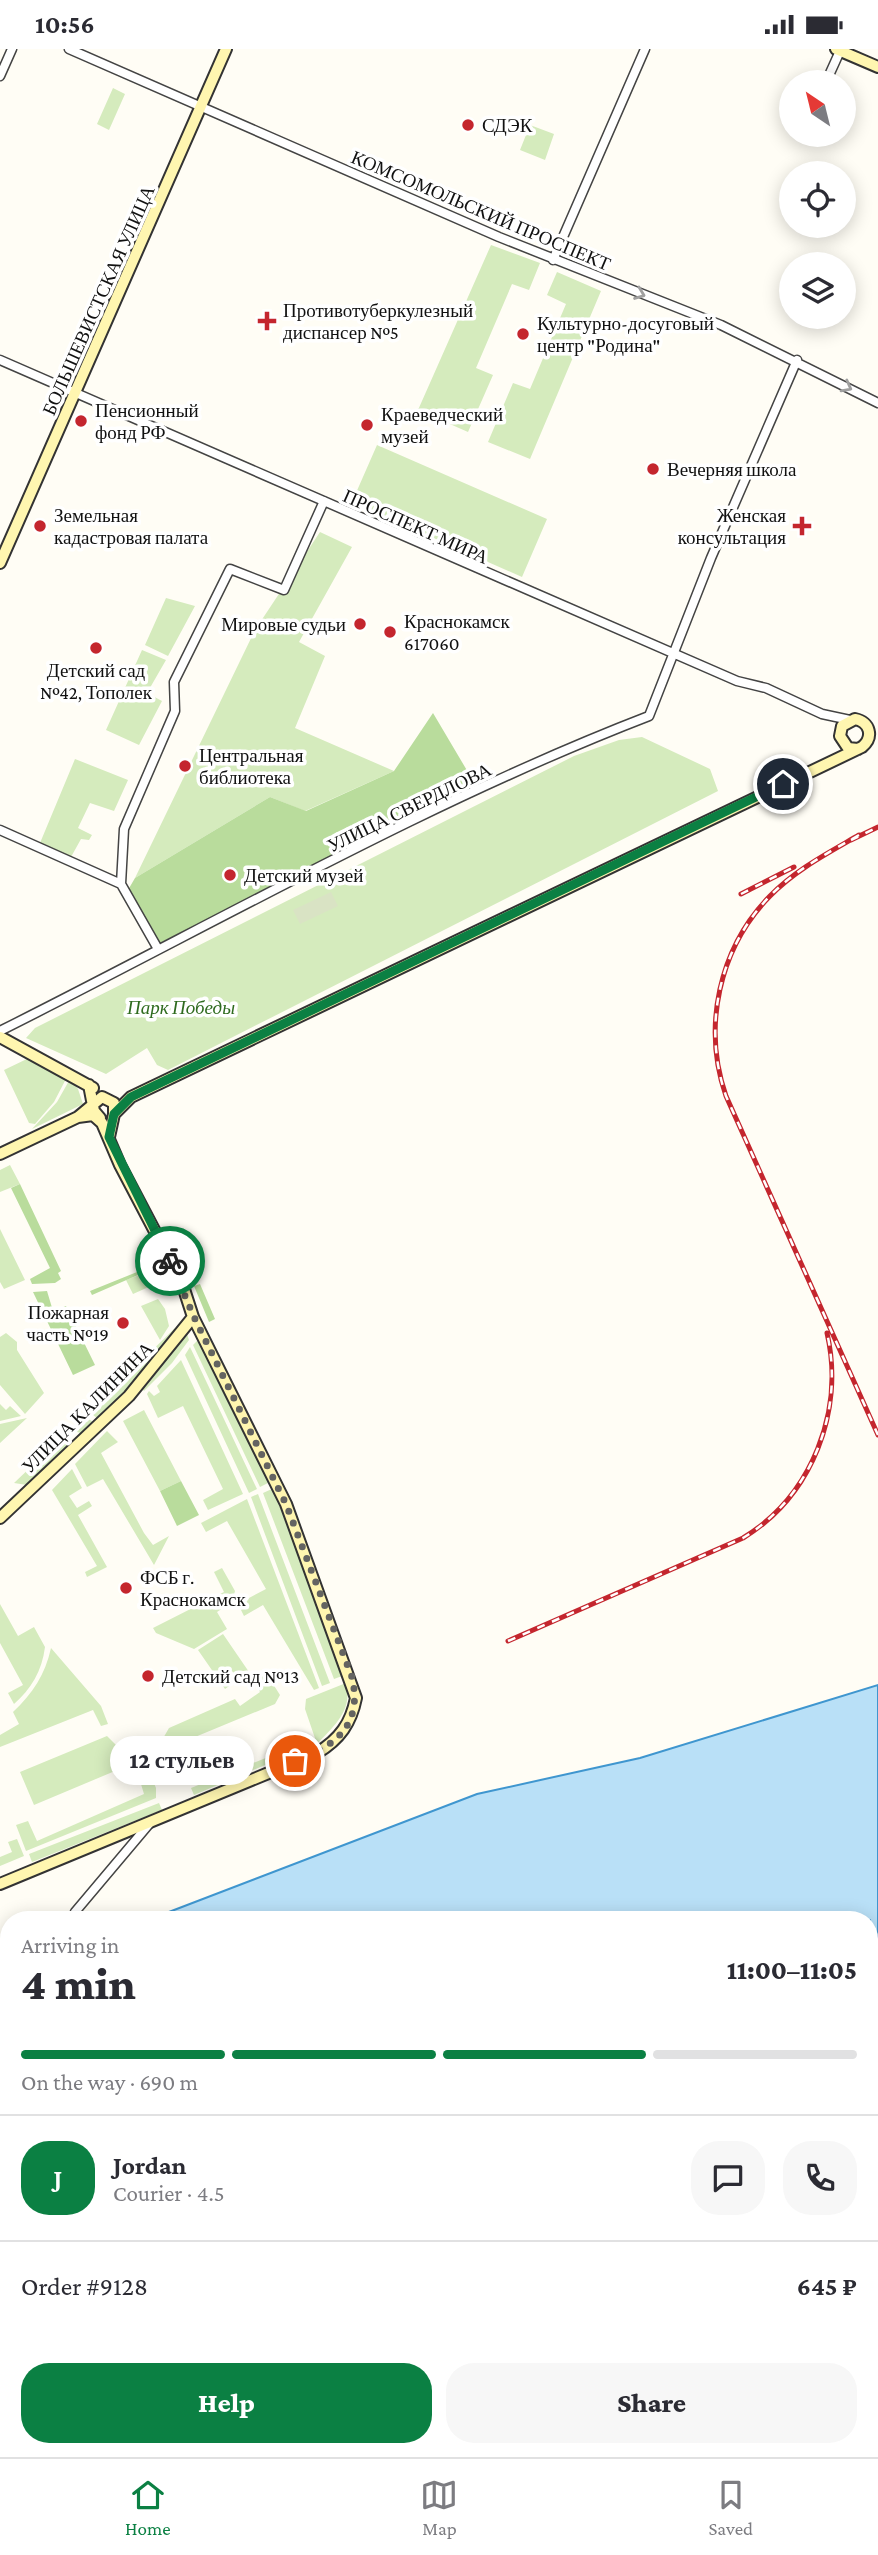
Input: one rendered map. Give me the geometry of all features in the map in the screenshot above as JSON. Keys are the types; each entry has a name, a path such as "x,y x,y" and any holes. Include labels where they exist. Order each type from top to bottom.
{"street":[{"path":"0,76 12,49"},
{"name":"КОМСОМОЛЬСКИЙ ПРОСПЕКТ","path":"69,49 554,260 721,325 797,360 878,403"},
{"name":"БОЛЬШЕВИСТСКАЯ УЛИЦА","path":"0,563 226,49"},
{"path":"554,260 645,49"},
{"path":"830,70 838,50 878,67"},
{"name":"ПРОСПЕКТ МИРА","path":"0,360 737,681 766,688 822,714 833,723 840,736"},
{"path":"673,652 797,360"},
{"path":"158,949 121,884 124,829 175,711 174,682 230,569 284,590 324,501"},
{"name":"УЛИЦА СВЕРДЛОВА","path":"0,1031 158,949 563,750 649,716 673,652"},
{"name":"ПРОСПЕКТ МИРА","path":"822,714 855,720"},
{"path":"832,760 839,747 842,726 855,720 876,719"},
{"path":"840,736 848,748 860,748 869,740 870,730 855,720"},
{"path":"95,1112 104,1119 114,1114 131,1097 832,760 878,741"},
{"path":"0,830 121,884"},
{"path":"0,1037 89,1085 114,1103 109,1137"},
{"path":"0,1884 317,1753 334,1743 352,1718 356,1698 352,1677 286,1504 194,1317 182,1283 95,1112 89,1085"},
{"path":"95,1112 99,1098 131,1097"},
{"path":"0,1154 78,1117 95,1112"},
{"name":"УЛИЦА КАЛИНИНА","path":"0,1518 139,1386 194,1317"},
{"path":"76,1911 151,1821"}],"green space":[{"path":"113,88 125,94 109,130 97,124"},
{"path":"530,125 554,134 545,160 520,150"},
{"path":"491,245 540,263 529,290 512,284 476,368 493,375 468,432 418,410"},
{"path":"557,272 601,291 530,459 488,442 513,383 530,389 566,304 547,295"},
{"path":"377,445 547,519 522,577 352,502"},
{"path":"320,532 352,547 299,642 325,656 295,728 394,771 305,811 270,797 135,878 255,630"},
{"path":"166,598 195,606 168,656 145,645"},
{"path":"142,650 166,660 147,693 162,701 139,745 106,730"},
{"path":"433,713 475,784 158,944 128,890 135,878 270,797 306,811 394,771"},
{"name":"Парк Победы","path":"642,737 710,769 718,791 168,1070 157,1065 147,1048 106,1074 26,1038 35,1028 574,756 619,740"},
{"path":"75,759 128,780 114,811 90,803 78,828 92,835 89,840 81,839 71,857 40,843"},
{"path":"331,892 338,906 300,924 293,910"},
{"path":"33,1056 67,1077 54,1102 35,1124 29,1123 4,1070"},
{"path":"70,1079 78,1089 83,1104 32,1129 57,1102"},
{"path":"10,1165 20,1184 0,1192 0,1170"},
{"path":"20,1184 61,1271 58,1273 61,1279 55,1283 32,1284 30,1279 50,1268 11,1188"},
{"path":"0,1229 25,1280 4,1289 0,1282"},
{"path":"182,1243 193,1270 186,1272 175,1245"},
{"path":"137,1272 138,1275 92,1295 90,1291"},
{"path":"147,1272 153,1285 133,1294 126,1280"},
{"path":"200,1284 215,1319 209,1322 194,1286"},
{"path":"47,1291 53,1311 66,1306 95,1365 73,1375 33,1292"},
{"path":"158,1299 165,1309 169,1326 160,1340 141,1306"},
{"path":"175,1328 178,1329 160,1353 119,1398 97,1418 89,1412"},
{"path":"186,1331 189,1340 172,1363 144,1391 141,1387"},
{"path":"6,1333 17,1342 17,1350 44,1393 25,1414 0,1385 0,1337"},
{"path":"201,1337 272,1481 260,1487 193,1345"},
{"path":"190,1347 257,1489 249,1493 185,1355"},
{"path":"181,1360 243,1494 208,1510 203,1500 223,1489 183,1406 158,1418 147,1394 149,1391 154,1396 160,1392 157,1386"},
{"path":"0,1404 6,1410 10,1406 21,1416 0,1421"},
{"path":"144,1410 181,1481 160,1491 123,1421"},
{"path":"85,1416 93,1422 81,1433 69,1430"},
{"path":"27,1418 0,1443 0,1424"},
{"path":"107,1431 118,1442 101,1453 144,1533 153,1545 169,1536 154,1565 103,1479 87,1487 75,1464"},
{"path":"57,1442 69,1444 27,1485 14,1483"},
{"path":"72,1469 82,1488 69,1496 77,1508 89,1501 92,1506 78,1515 107,1567 87,1577 85,1572 97,1566 52,1490"},
{"path":"181,1481 199,1515 177,1526 160,1491"},
{"path":"274,1488 345,1675 334,1679 263,1493"},
{"path":"258,1494 330,1683 322,1686 251,1497"},
{"path":"247,1499 319,1688 314,1690 263,1605 244,1616 241,1610 249,1598 266,1589 227,1521 206,1532 201,1523"},
{"path":"222,1568 235,1591 232,1602 217,1612 227,1629 194,1649 156,1633 153,1628 224,1592 214,1572"},
{"path":"0,1604 18,1636 34,1627 45,1647 35,1679 14,1704 8,1693 23,1685 0,1643"},
{"path":"223,1634 249,1672 225,1689 198,1650"},
{"path":"51,1648 101,1706 108,1724 101,1726 93,1710 0,1747 0,1735 19,1724 13,1712 37,1683"},
{"path":"266,1673 280,1695 275,1704 154,1754 169,1728 235,1699 240,1706 260,1692 254,1682"},
{"path":"346,1683 348,1693 345,1709 317,1744 305,1709 306,1699"},
{"path":"107,1736 134,1763 34,1805 20,1772"},
{"path":"283,1751 284,1757 194,1795 191,1788"},
{"path":"147,1766 156,1788 156,1798 26,1851 16,1825 28,1821 37,1841 144,1794 137,1771"},
{"path":"159,1803 162,1810 32,1862 29,1854"},
{"path":"17,1839 24,1856 0,1866 0,1857 12,1852 8,1842"}],"water":[{"path":"878,1685 878,1911 172,1911 477,1794 640,1758"}],"railway":[{"path":"851,840 878,827"},
{"path":"859,835 790,878 752,917 727,964 716,1016 716,1043 726,1096 878,1435"},
{"path":"741,894 794,867"},
{"path":"508,1641 743,1538 767,1520 788,1499 805,1475 818,1449 827,1421 831,1392 827,1333"}],"way so far":[{"path":"170,1261 182,1283 194,1317 286,1504 352,1677 356,1698 352,1718 334,1743 295,1761"}],"place":[{"name":"СДЭК","path":"468,125"},
{"name":"Противотуберкулезный диспансер №5","path":"267,321"},
{"name":"Культурно-досуговый центр \"Родина\"","path":"523,334"},
{"name":"Пенсионный фонд РФ","path":"81,421"},
{"name":"Краеведческий музей","path":"367,425"},
{"name":"Вечерняя школа","path":"653,469"},
{"name":"Земельная кадастровая палата","path":"40,526"},
{"name":"Женская консультация","path":"802,526"},
{"name":"Мировые судьи","path":"360,624"},
{"name":"Краснокамск 617060","path":"390,632"},
{"name":"Детский сад №42, Тополек","path":"96,648"},
{"name":"Центральная библиотека","path":"185,766"},
{"name":"Детский музей","path":"230,875"},
{"name":"Пожарная часть №19","path":"123,1323"},
{"name":"ФСБ г. Краснокамск","path":"126,1588"},
{"name":"Детский сад №13","path":"148,1676"},
{"name":"12 стульев","path":"295,1761"}],"route":[{"path":"170,1261 120,1165 109,1137 114,1114 131,1097 783,784"}]}
